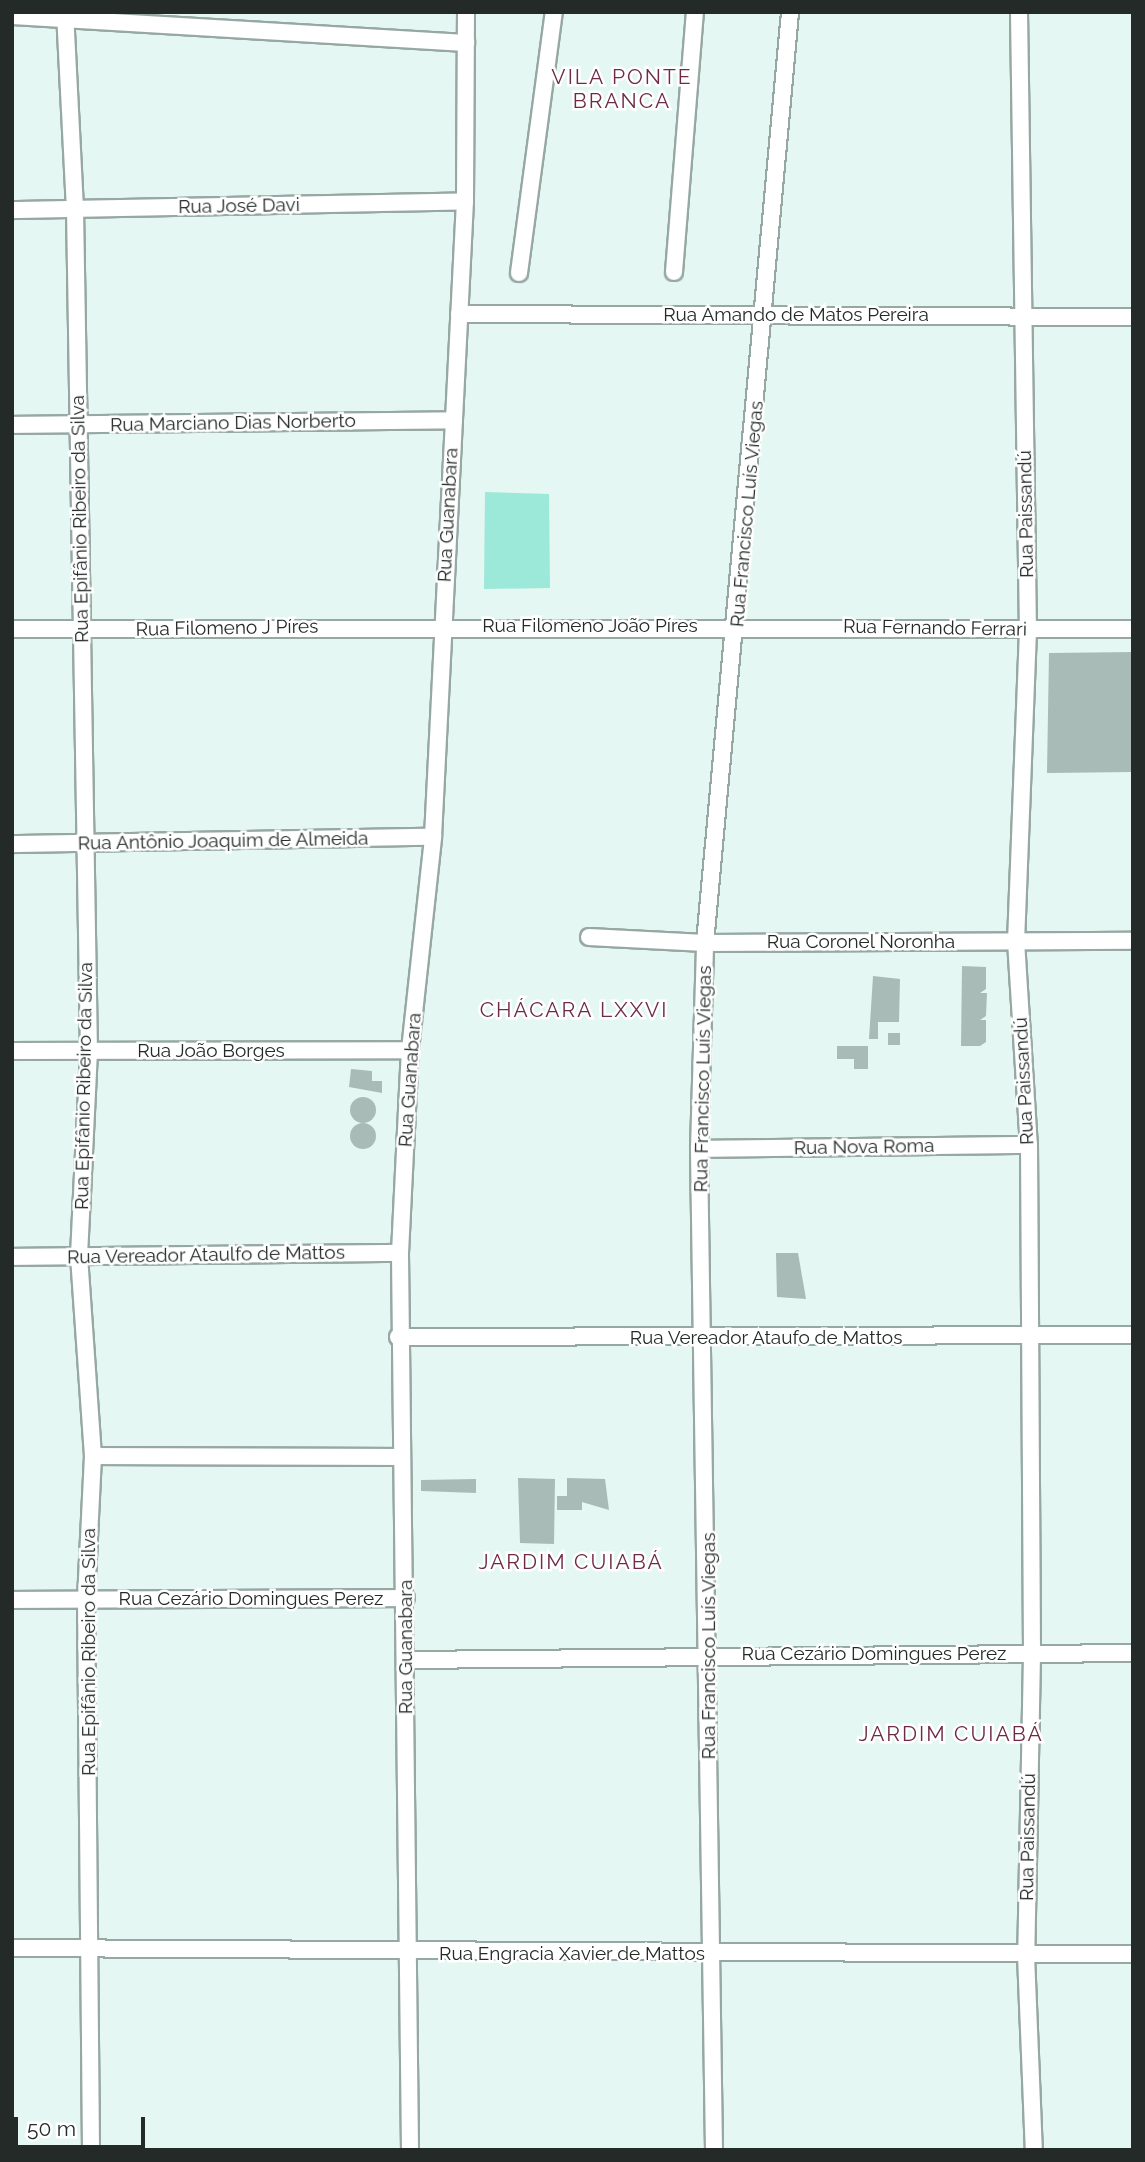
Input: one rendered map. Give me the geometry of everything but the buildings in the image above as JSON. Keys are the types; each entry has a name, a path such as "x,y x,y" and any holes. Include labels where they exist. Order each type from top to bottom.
{"street":[{"name":"Rua Guanabara","path":"410,2150 406,1598 398,1337 400,1253 410,1050 433,837 465,201 466,12"},
{"path":"519,273 554,12"},
{"path":"674,272 695,12"},
{"name":"Rua Francisco Luís Viegas","path":"714,2150 708,1954 710,1653 706,1340 699,1149 705,943 738,626 790,12"},
{"name":"Rua Paissandú","path":"1019,12 1028,629 1016,941 1029,1145 1032,1655 1026,1955 1034,2150"},
{"path":"12,16 67,17 466,43"},
{"name":"Rua Epifânio Ribeiro da Silva","path":"67,17 75,209 89,1051 79,1256 93,1456 86,1599 91,2150"},
{"name":"Rua José Davi","path":"12,210 465,201"},
{"name":"Rua Amando de Matos Pereira","path":"459,314 1133,317"},
{"name":"Rua Marciano Dias Norberto","path":"12,425 454,420"},
{"name":"Rua Filomeno João Píres","path":"442,626 738,626"},
{"name":"Rua Filomeno J Píres","path":"12,629 442,626"},
{"name":"Rua Fernando Ferrari","path":"738,626 1133,629"},
{"name":"Rua Antônio Joaquim de Almeida","path":"12,844 433,837"},
{"name":"Rua Coronel Noronha","path":"589,937 705,943 1133,941"},
{"name":"Rua João Borges","path":"12,1051 410,1050"},
{"name":"Rua Nova Roma","path":"699,1149 1029,1145"},
{"name":"Rua Vereador Ataulfo de Mattos","path":"12,1257 400,1253"},
{"name":"Rua Vereador Ataufo de Mattos","path":"398,1337 706,1340 1133,1335"},
{"path":"93,1456 400,1457"},
{"name":"Rua Cezário Domingues Perez","path":"12,1600 406,1598"},
{"name":"Rua Cezário Domingues Perez","path":"406,1660 710,1653 1133,1653"},
{"name":"Rua Engracia Xavier de Mattos","path":"12,1948 90,1947 408,1954 1133,1954"}],"green space":[{"path":"485,492 549,494 550,588 484,589"}],"district":[{"name":"VILA PONTE BRANCA","path":"622,89"},
{"name":"CHÁCARA LXXVI","path":"574,1010"},
{"name":"JARDIM CUIABÁ","path":"571,1562"},
{"name":"JARDIM CUIABÁ","path":"951,1734"}]}
